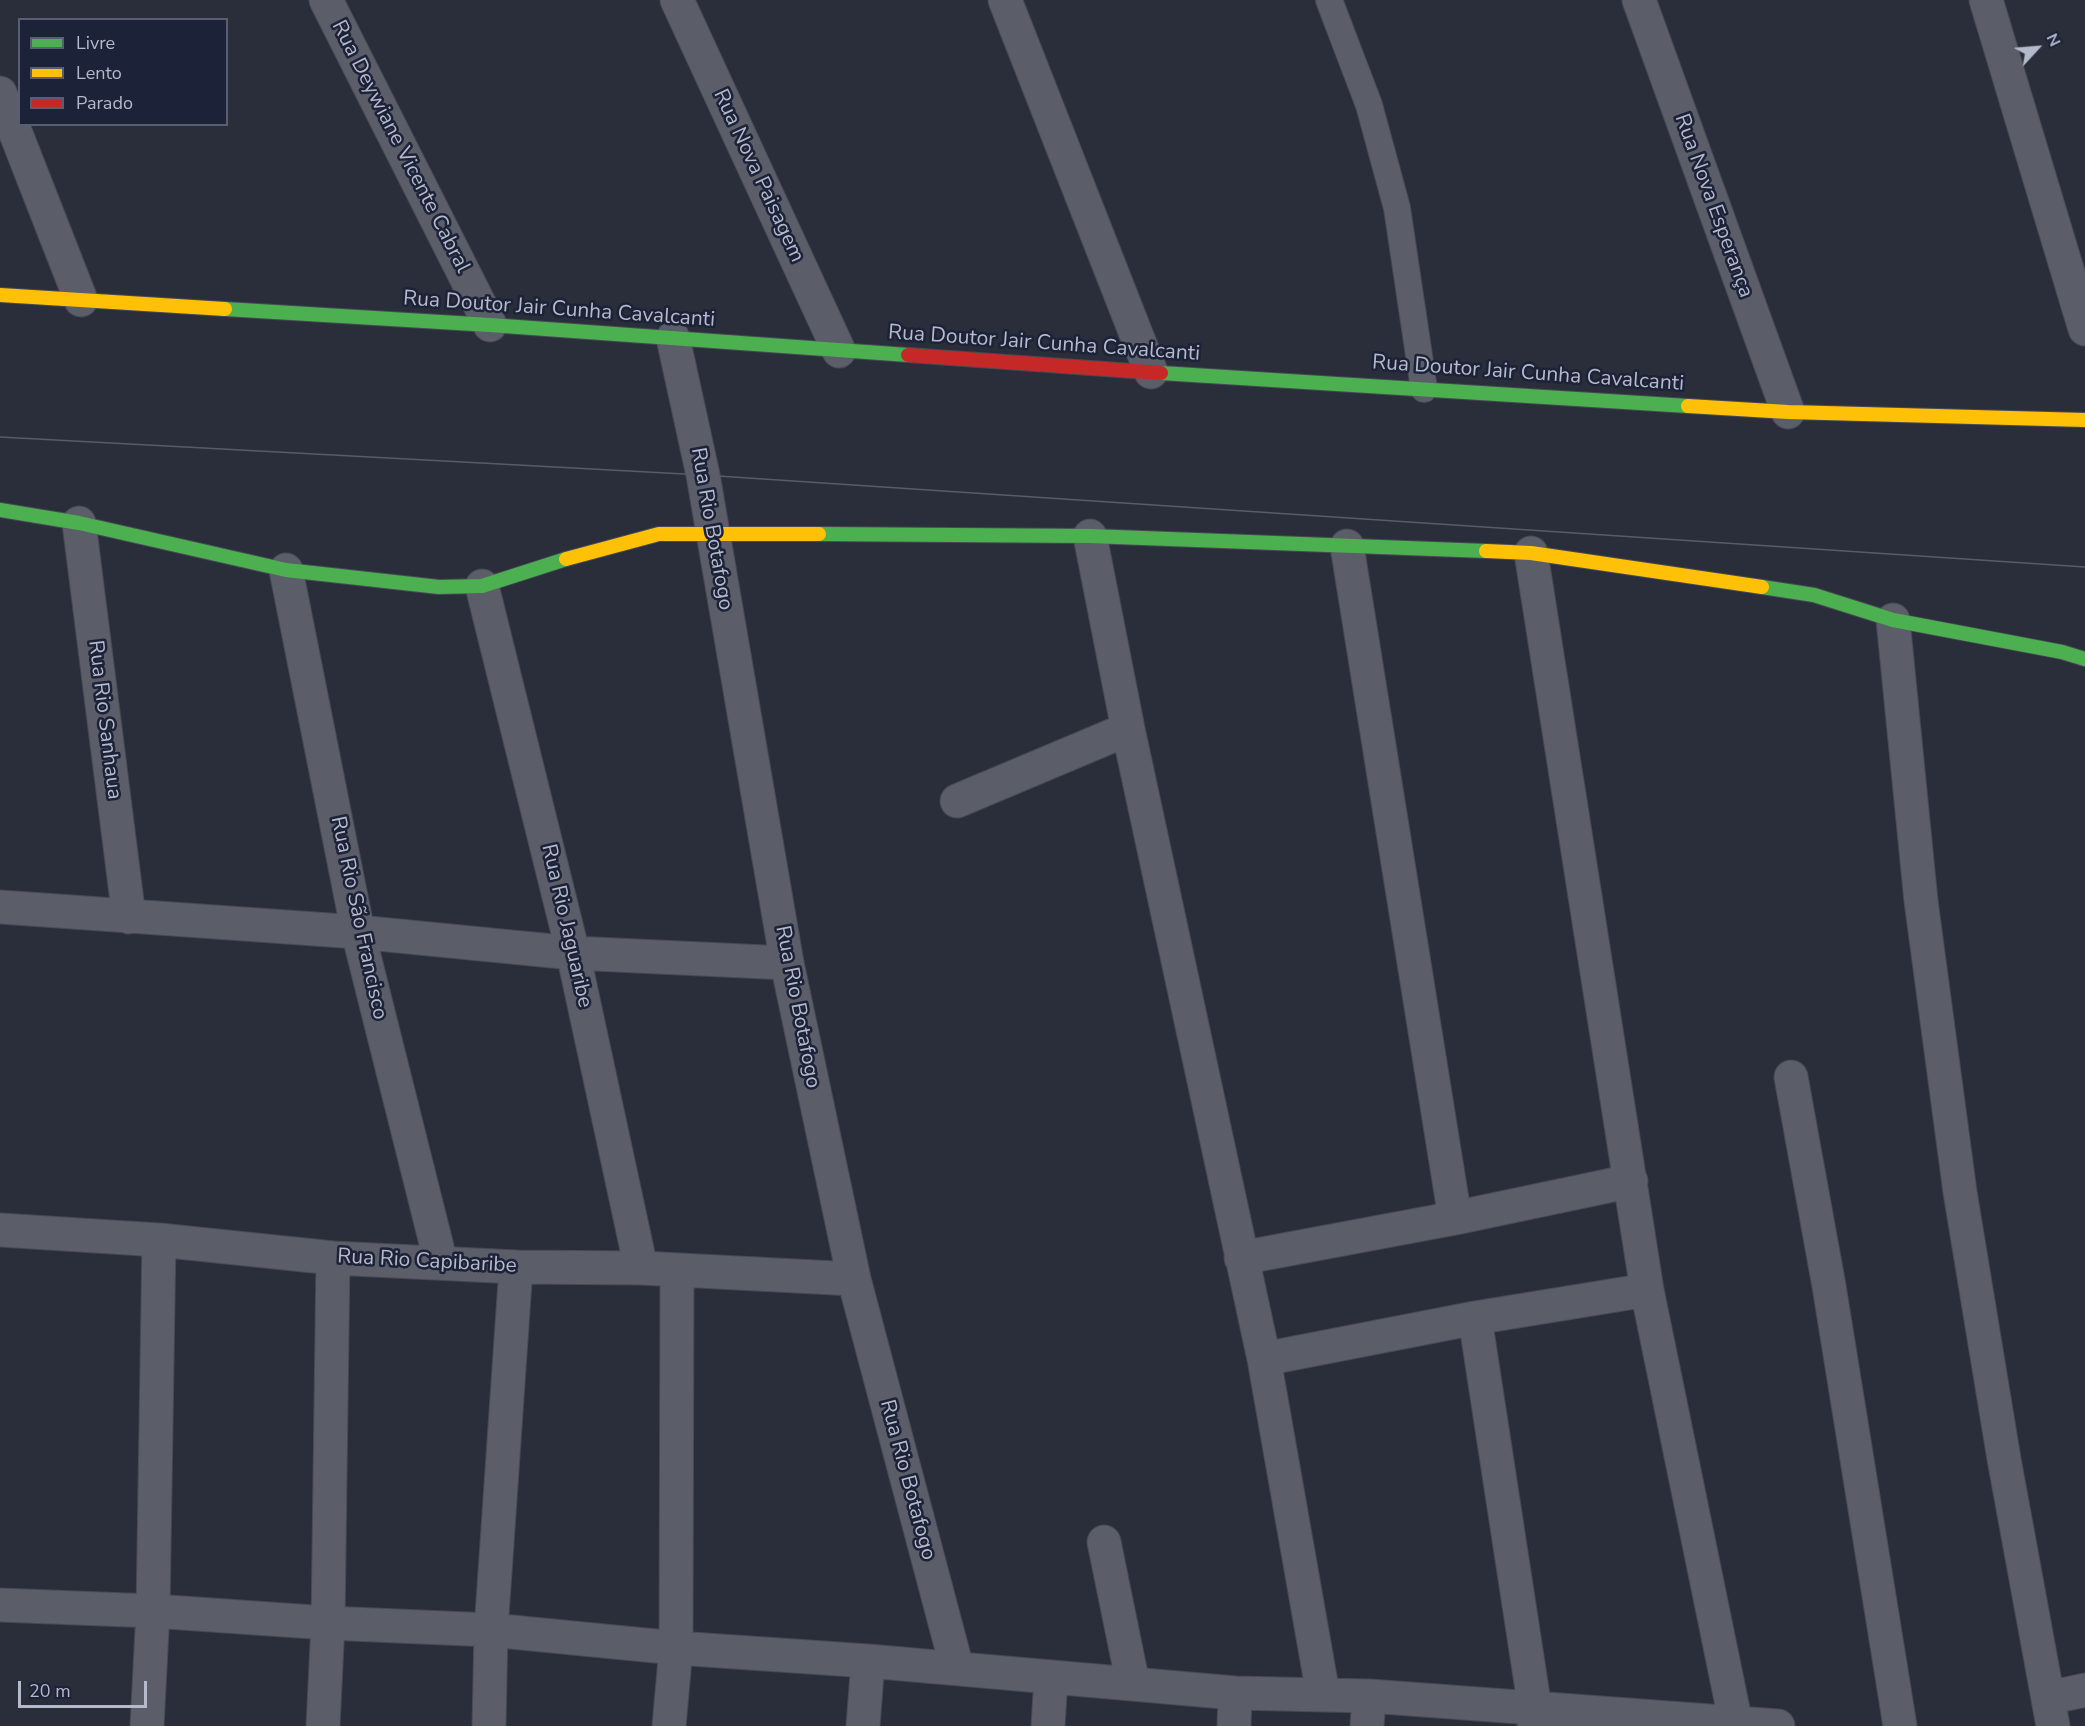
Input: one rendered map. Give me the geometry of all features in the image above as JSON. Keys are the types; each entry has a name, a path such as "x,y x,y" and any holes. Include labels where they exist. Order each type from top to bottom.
{"street":[{"name":"Rua Deywiane Vicente Cabral","path":"326,0 490,325"},
{"name":"Rua Nova Paisagem","path":"677,0 839,351"},
{"path":"1005,0 1151,372"},
{"name":"Rua Nova Esperança","path":"1639,0 1788,412"},
{"path":"1986,0 2085,329"},
{"path":"0,93 81,300"},
{"name":"Rua Doutor Jair Cunha Cavalcanti","path":"0,295 490,325 1151,372 1788,412 2085,420"},
{"name":"Rua Rio Botafogo","path":"673,338 702,475 787,963 854,1278 957,1668"},
{"path":"0,510 79,523 286,570 439,586 482,586 592,551 659,534 1090,536 1531,553 1814,595 1893,620 2085,658"},
{"name":"Rua Rio Sanhaua","path":"79,523 129,917"},
{"path":"1090,536 1128,729 1264,1359 1323,1694"},
{"path":"1347,546 1455,1218"},
{"path":"1531,553 1647,1290 1736,1724"},
{"name":"Rua Rio São Francisco","path":"286,570 358,933 441,1263"},
{"name":"Rua Rio Jaguaribe","path":"482,586 573,953 641,1268"},
{"path":"1893,620 1921,901 1960,1192 2004,1459 2051,1712 2085,1690"},
{"path":"957,801 1128,729"},
{"path":"0,907 358,933 573,953 787,963"},
{"path":"1791,1077 1828,1286 1900,1726"},
{"path":"1241,1258 1455,1218 1630,1181"},
{"name":"Rua Rio Capibaribe","path":"0,1230 159,1240 333,1258 516,1267 641,1268 854,1278"},
{"path":"147,1726 153,1611 159,1240"},
{"path":"322,1726 328,1623 333,1258"},
{"path":"489,1726 491,1630 516,1267"},
{"path":"669,1726 676,1648 677,1271"},
{"path":"1264,1359 1475,1318 1647,1290"},
{"path":"1475,1318 1535,1718"},
{"path":"1104,1542 1133,1684"},
{"path":"0,1605 491,1630 676,1648 868,1660 1235,1693 1323,1694 1368,1711 1778,1726"},
{"path":"863,1726 868,1660"},
{"path":"1048,1726 1051,1677"},
{"path":"1234,1726 1235,1693"}],"lane":[{"path":"1329,0 1368,105 1397,208 1424,389"}],"tram line":[{"path":"0,437 703,475 2085,567"}],"traffic: fast":[{"path":"225,309 490,325 908,355"},
{"path":"1161,373 1688,406"},
{"path":"0,510 79,523 286,570 439,587 482,586 566,559"},
{"path":"819,534 1090,536 1486,551"},
{"path":"1762,587 1814,595 1893,620 2062,652 2085,659"}],"traffic: slow":[{"path":"0,295 225,309"},
{"path":"1688,406 1788,412 2085,420"},
{"path":"566,559 659,534 819,534"},
{"path":"1486,551 1531,553 1762,587"}],"traffic: jam":[{"path":"908,355 1161,373"}]}
